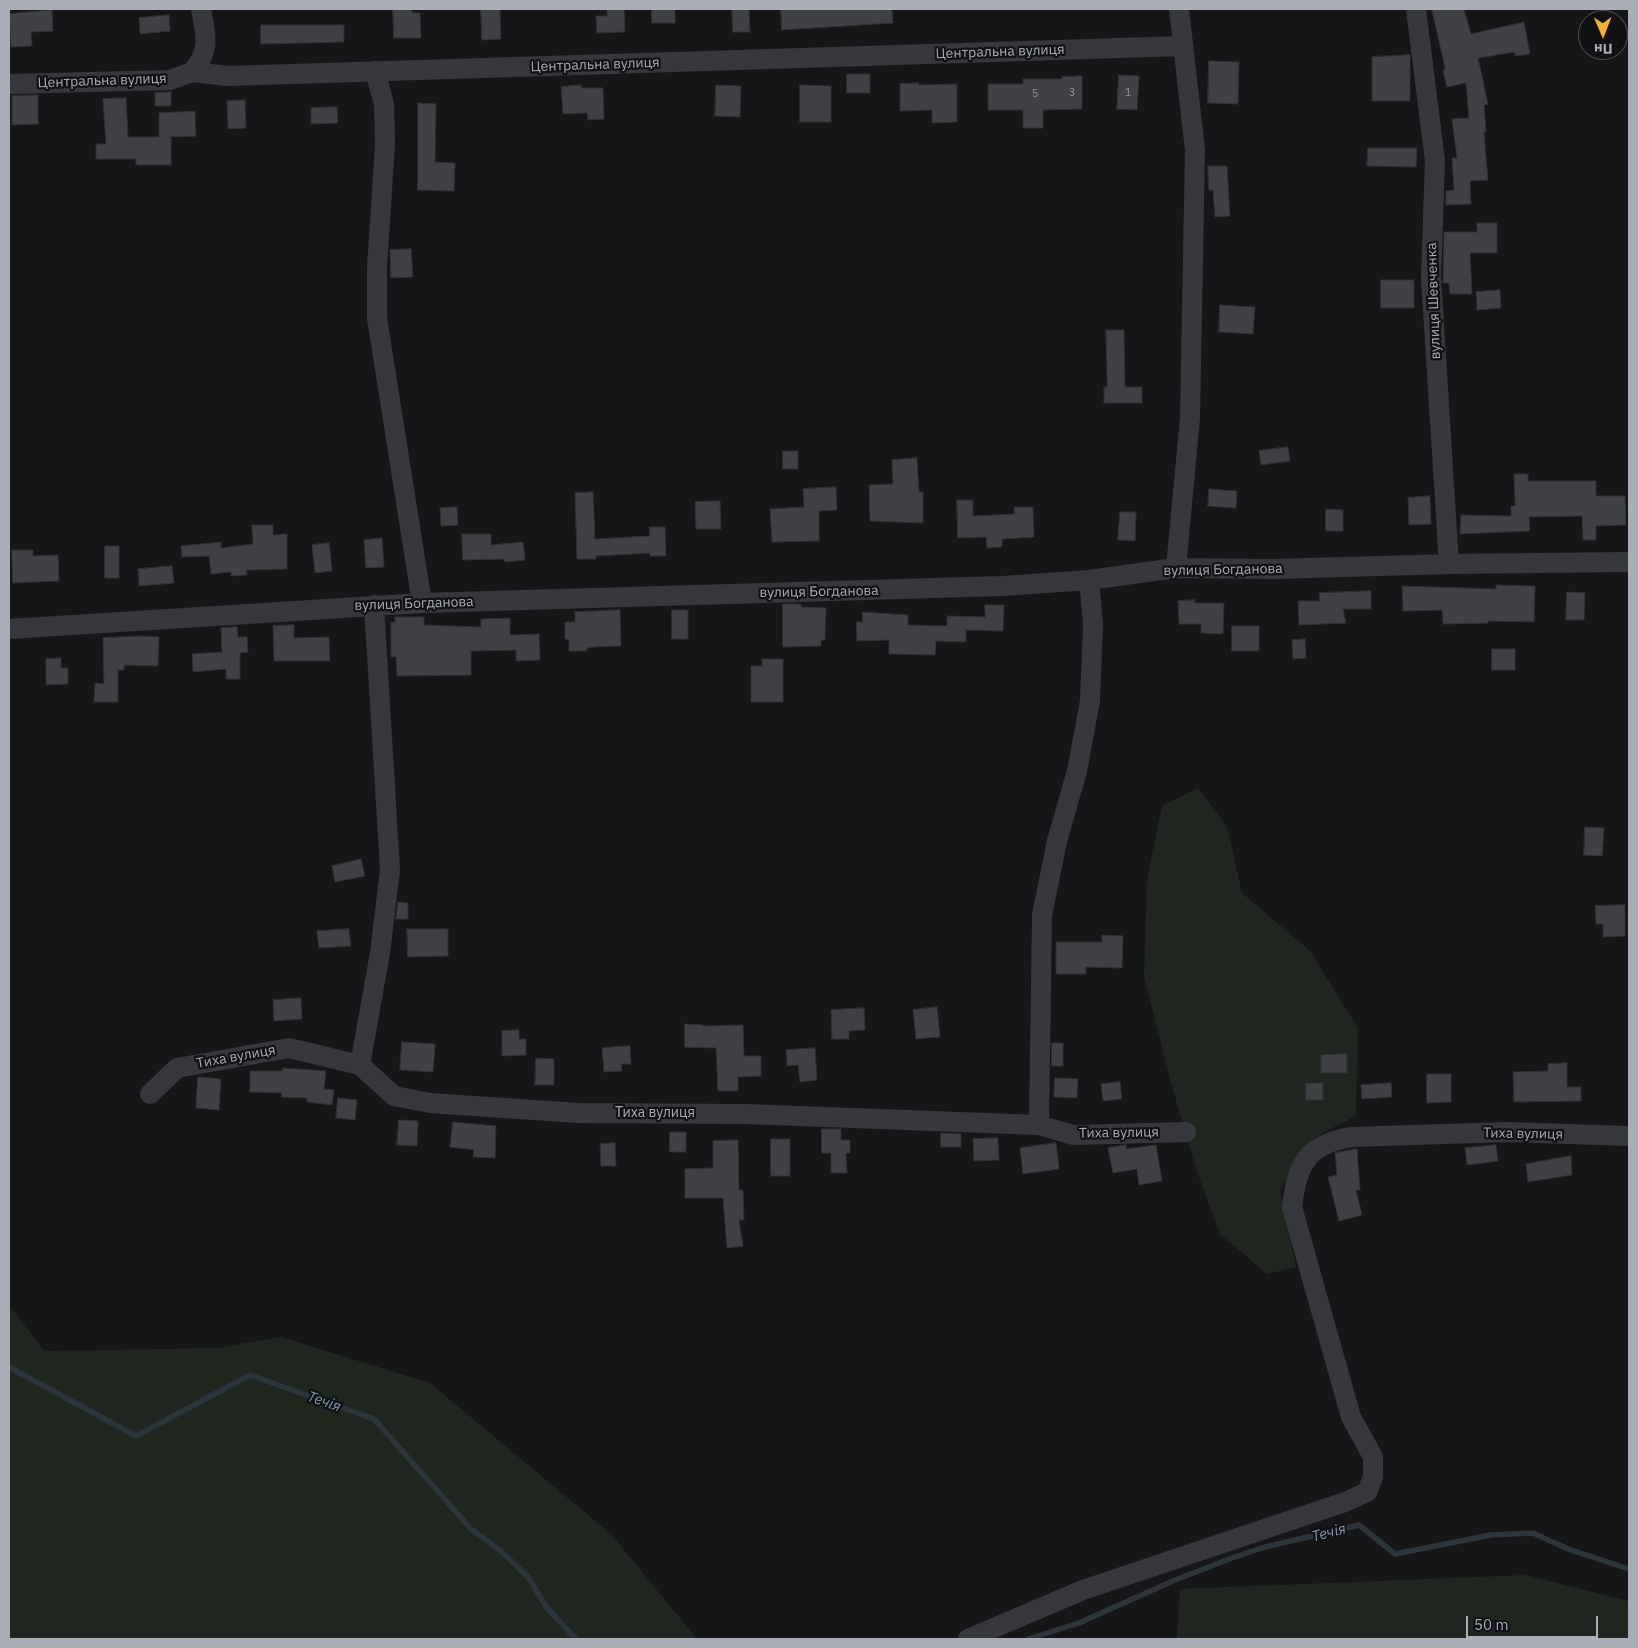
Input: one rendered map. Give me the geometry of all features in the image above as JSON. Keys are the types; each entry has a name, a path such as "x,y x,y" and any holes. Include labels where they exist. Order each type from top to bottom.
{"street":[{"path":"192,72 203,60 205,41 201,9"},
{"path":"1176,568 1190,418 1195,150 1179,9"},
{"name":"вулиця Шевченка","path":"1416,9 1435,161 1431,278 1449,564"},
{"name":"Центральна вулиця","path":"9,84 170,80 192,72 228,76 1183,46"},
{"path":"375,71 384,104 385,144 377,268 377,318 422,602"},
{"name":"вулиця Богданова","path":"9,629 422,602 888,591 1089,580 1176,568 1274,569 1449,564 1629,562"},
{"path":"1038,1125 1042,915 1057,841 1078,771 1090,701 1093,624 1089,580"},
{"path":"360,1064 380,953 390,870 374,605"},
{"name":"Тиха вулиця","path":"150,1094 177,1068 288,1048 360,1064 394,1096 430,1103 578,1113 746,1114 1038,1125 1073,1134 1186,1132"},
{"name":"Тиха вулиця","path":"968,1639 1083,1590 1336,1506 1367,1492 1373,1477 1373,1457 1351,1416 1302,1248 1292,1207 1294,1188 1301,1166 1319,1146 1334,1140 1352,1137 1507,1132 1629,1136"}],"shaded area":[{"path":"1198,788 1227,826 1242,893 1310,951 1358,1028 1356,1116 1317,1136 1280,1189 1296,1267 1267,1274 1220,1234 1197,1172 1171,1083 1144,976 1147,879 1162,806"},
{"path":"9,1305 44,1351 217,1348 281,1337 430,1383 611,1534 697,1639 9,1639"},
{"path":"1526,1575 1629,1601 1629,1639 1177,1639 1180,1589"}],"building":[{"path":"393,9 412,9 412,13 420,13 421,38 394,38"},
{"path":"481,9 500,9 501,39 482,40"},
{"path":"607,9 624,9 625,32 597,33 596,16 607,16"},
{"path":"652,9 675,9 675,23 652,23"},
{"path":"732,9 749,9 750,32 733,32"},
{"path":"781,9 892,9 893,23 782,30"},
{"path":"1432,9 1464,9 1471,34 1524,22 1530,54 1515,56 1515,52 1478,58 1488,104 1484,105 1486,131 1484,132 1488,180 1470,181 1471,204 1446,205 1446,191 1454,190 1452,158 1457,158 1452,119 1469,118 1466,83 1447,87"},
{"path":"52,10 53,31 31,32 32,46 11,47 9,14"},
{"path":"169,15 170,31 140,34 139,18"},
{"path":"261,25 344,25 344,42 261,44"},
{"path":"1410,55 1410,101 1372,101 1372,57"},
{"path":"1209,61 1239,62 1238,104 1208,103"},
{"path":"847,74 870,74 870,93 847,93"},
{"path":"1119,75 1139,76 1137,110 1117,109"},
{"path":"1082,76 1082,109 1043,110 1043,128 1023,128 1023,110 988,110 988,84 1023,84 1023,79 1062,79 1062,77"},
{"path":"919,83 919,85 957,84 957,122 932,123 932,110 900,111 900,84"},
{"path":"581,85 581,88 603,88 604,119 588,120 587,113 563,114 561,87"},
{"path":"716,85 741,86 740,117 715,116"},
{"path":"800,85 831,86 831,122 800,122"},
{"path":"171,92 171,106 155,106 155,93"},
{"path":"38,95 38,124 12,125 12,96"},
{"path":"126,98 128,137 159,137 159,113 195,111 196,136 169,137 171,137 171,165 136,165 136,159 96,159 96,144 106,144 103,99"},
{"path":"245,100 246,128 228,129 227,101"},
{"path":"418,103 436,104 435,162 455,163 454,191 418,190"},
{"path":"337,107 338,123 311,124 311,108"},
{"path":"1368,148 1417,148 1416,167 1367,166"},
{"path":"1208,166 1227,166 1230,216 1215,217 1213,190 1209,190"},
{"path":"1477,223 1497,223 1497,253 1470,253 1472,294 1450,294 1449,283 1443,283 1444,232 1477,232"},
{"path":"411,249 413,277 391,278 390,250"},
{"path":"1381,280 1414,280 1414,308 1381,308"},
{"path":"1500,290 1501,308 1477,310 1476,292"},
{"path":"1220,305 1255,307 1253,334 1219,332"},
{"path":"1106,330 1124,330 1125,387 1142,387 1142,403 1104,403 1104,387 1107,387"},
{"path":"1288,447 1290,461 1261,465 1259,451"},
{"path":"783,451 798,451 798,469 783,469"},
{"path":"917,458 919,492 923,492 923,523 870,521 869,485 893,484 892,460"},
{"path":"1514,474 1528,474 1528,481 1596,481 1596,496 1625,496 1626,525 1596,526 1596,540 1583,540 1582,516 1529,517 1530,531 1460,534 1461,515 1511,516 1511,506 1515,506"},
{"path":"836,487 837,510 819,511 819,541 772,542 770,509 804,507 803,489"},
{"path":"1209,489 1237,491 1236,508 1208,506"},
{"path":"593,492 595,539 650,536 649,527 665,527 666,556 650,556 650,553 596,556 596,559 577,559 575,493"},
{"path":"1430,496 1431,524 1409,525 1408,498"},
{"path":"957,500 973,500 973,516 1014,514 1014,507 1033,507 1034,537 1002,539 1002,547 987,548 986,537 958,538"},
{"path":"720,501 721,529 696,529 695,502"},
{"path":"457,507 458,525 441,526 440,508"},
{"path":"1326,509 1343,510 1343,531 1326,531"},
{"path":"1120,512 1136,512 1135,541 1118,540"},
{"path":"252,525 273,525 273,535 287,534 287,569 246,570 247,575 231,576 231,572 211,574 209,556 182,557 181,546 221,542 221,548 253,544"},
{"path":"462,534 491,534 491,545 523,542 525,560 505,562 504,559 463,560"},
{"path":"382,538 384,567 366,568 364,540"},
{"path":"329,543 332,571 315,573 312,545"},
{"path":"105,546 119,546 119,578 105,578"},
{"path":"12,550 33,550 33,556 58,555 59,581 13,583"},
{"path":"172,566 174,583 139,586 138,569"},
{"path":"1496,585 1535,586 1534,622 1488,621 1488,623 1443,624 1442,610 1403,611 1402,586 1496,589"},
{"path":"1371,591 1371,609 1343,609 1346,623 1299,625 1298,601 1320,601 1319,593"},
{"path":"1567,592 1585,593 1584,620 1566,620"},
{"path":"1195,600 1195,603 1224,603 1223,634 1201,633 1201,624 1179,624 1178,601"},
{"path":"783,604 801,604 801,607 826,608 825,640 821,640 821,646 783,647"},
{"path":"985,605 1004,605 1003,631 966,630 966,642 936,641 935,655 889,654 889,640 857,641 856,622 863,622 862,612 908,615 908,625 947,626 947,616 985,617"},
{"path":"620,610 621,646 587,648 587,651 569,651 569,640 565,639 565,622 575,622 575,612"},
{"path":"672,610 688,610 688,639 672,639"},
{"path":"395,617 424,617 424,625 481,627 481,619 510,618 510,635 539,634 540,660 516,661 516,650 471,651 471,675 397,676 396,657 391,657 391,622 395,622"},
{"path":"294,625 294,638 329,637 330,661 274,661 273,626"},
{"path":"1232,626 1259,626 1259,651 1232,651"},
{"path":"237,627 238,637 247,637 248,652 240,653 240,679 226,679 226,669 193,672 192,654 222,652 221,628"},
{"path":"159,637 158,666 124,665 124,670 118,670 118,702 94,702 95,683 104,684 103,638"},
{"path":"1305,639 1306,658 1293,659 1292,640"},
{"path":"1492,649 1515,649 1515,670 1492,670"},
{"path":"61,658 61,668 68,668 68,684 46,685 46,659"},
{"path":"762,659 783,659 783,702 751,702 751,666 762,666"},
{"path":"1585,827 1604,828 1602,856 1584,855"},
{"path":"361,859 365,876 335,882 332,866"},
{"path":"398,902 408,903 408,919 396,919"},
{"path":"1625,905 1625,936 1603,937 1603,924 1596,924 1595,906"},
{"path":"349,929 351,946 319,948 317,931"},
{"path":"407,929 448,929 448,956 408,957"},
{"path":"1102,935 1123,936 1122,968 1086,967 1086,974 1056,974 1056,942 1102,942"},
{"path":"301,998 302,1019 274,1021 273,1000"},
{"path":"937,1007 940,1037 916,1039 913,1010"},
{"path":"864,1008 865,1030 849,1031 849,1039 832,1039 831,1010"},
{"path":"685,1024 703,1026 743,1025 744,1056 761,1056 761,1076 738,1077 738,1091 718,1091 716,1048 685,1047"},
{"path":"519,1030 519,1039 526,1039 526,1055 502,1056 502,1031"},
{"path":"402,1042 435,1044 433,1072 400,1070"},
{"path":"1052,1043 1063,1043 1063,1066 1052,1066"},
{"path":"630,1046 631,1064 621,1064 622,1071 604,1072 602,1048"},
{"path":"815,1048 817,1080 800,1082 798,1065 787,1066 786,1050"},
{"path":"1347,1054 1347,1073 1321,1073 1321,1055"},
{"path":"536,1058 554,1059 554,1085 535,1085"},
{"path":"1567,1063 1567,1087 1581,1087 1581,1101 1514,1102 1513,1072 1548,1071 1548,1064"},
{"path":"283,1068 326,1071 324,1089 334,1090 332,1105 307,1102 307,1098 281,1097 282,1093 250,1092 250,1071 283,1071"},
{"path":"1427,1074 1451,1074 1451,1102 1427,1103"},
{"path":"198,1077 221,1079 219,1110 196,1108"},
{"path":"1055,1078 1078,1079 1077,1098 1054,1097"},
{"path":"1120,1082 1122,1099 1103,1101 1101,1084"},
{"path":"1306,1083 1323,1083 1323,1100 1306,1100"},
{"path":"1391,1083 1392,1097 1362,1099 1361,1085"},
{"path":"338,1098 357,1100 355,1120 336,1118"},
{"path":"399,1120 418,1121 417,1146 397,1145"},
{"path":"453,1122 496,1126 495,1158 473,1157 474,1150 450,1147"},
{"path":"822,1129 841,1129 841,1140 850,1140 850,1153 846,1153 847,1173 831,1173 831,1153 822,1153"},
{"path":"670,1132 686,1132 686,1152 670,1152"},
{"path":"941,1133 961,1134 961,1147 941,1147"},
{"path":"998,1138 999,1160 974,1161 973,1139"},
{"path":"771,1139 790,1139 790,1176 771,1176"},
{"path":"738,1140 739,1190 743,1190 744,1220 739,1220 743,1246 727,1248 723,1198 685,1198 685,1169 713,1168 713,1141"},
{"path":"615,1143 616,1166 601,1166 600,1144"},
{"path":"1056,1143 1059,1169 1023,1174 1020,1148"},
{"path":"1126,1145 1126,1149 1156,1145 1162,1181 1139,1185 1137,1169 1113,1173 1108,1148"},
{"path":"1496,1145 1498,1161 1467,1165 1465,1148"},
{"path":"1357,1149 1360,1190 1356,1190 1362,1215 1339,1221 1328,1177 1337,1175 1335,1153"},
{"path":"1571,1156 1572,1175 1528,1182 1526,1164"}],"waterway":[{"name":"Течія","path":"9,1367 136,1436 250,1375 374,1419 471,1529 501,1551 528,1577 547,1608 576,1639"},
{"name":"Течія","path":"1028,1639 1079,1623 1175,1580 1232,1558 1265,1547 1359,1525 1395,1554 1491,1535 1533,1533 1568,1549 1629,1569"}]}
